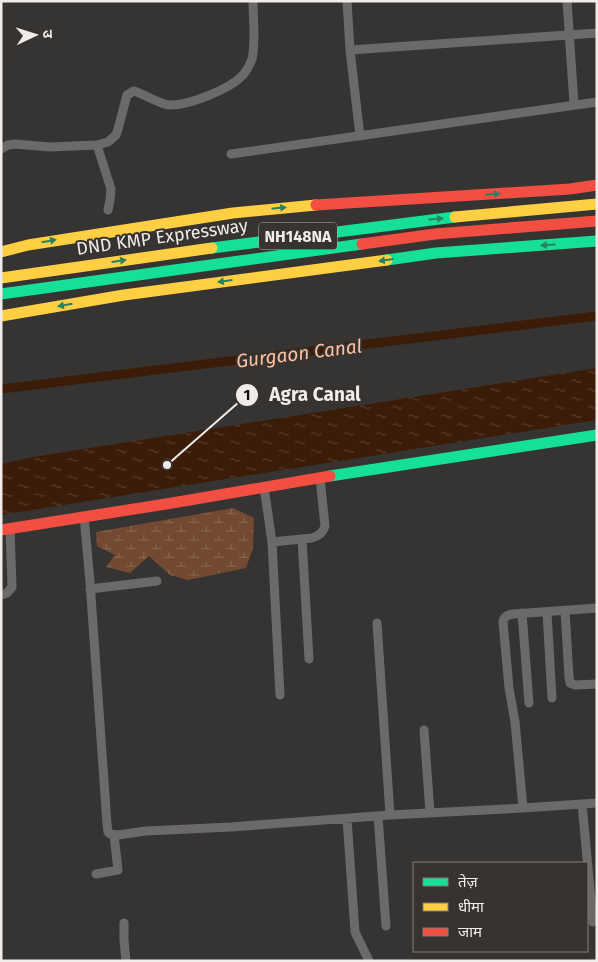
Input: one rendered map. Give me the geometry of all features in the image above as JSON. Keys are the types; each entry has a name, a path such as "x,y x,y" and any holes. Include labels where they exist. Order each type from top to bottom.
{"main road":[{"path":"1,252 28,245 233,213 302,206 570,189 597,185"},
{"name":"DND KMP Expressway","path":"1,278 235,244 426,220 597,204"},
{"name":"DND KMP Expressway","path":"1,294 435,234 597,221"},
{"path":"1,316 124,295 436,253 597,241"},
{"path":"6,529 597,435"}],"street":[{"path":"1,149 15,144 50,147 97,145 108,142 116,135 127,95 134,91 155,101 180,104 192,102 218,91 237,80 249,66 254,49 253,1"},
{"path":"347,1 350,50 360,136"},
{"path":"567,1 574,104"},
{"path":"350,50 597,33"},
{"path":"231,154 597,102"},
{"path":"97,145 111,189 108,210"},
{"path":"272,542 302,539 318,536 322,533 325,526 320,478"},
{"path":"264,487 272,542 280,695"},
{"path":"84,516 108,832 114,835 146,831 597,803"},
{"path":"1,595 12,587 6,529"},
{"path":"302,539 309,660"},
{"path":"90,589 157,581"},
{"path":"523,808 503,622 505,617 513,614 597,608"},
{"path":"565,610 570,683 575,685 597,684"},
{"path":"547,612 552,698"},
{"path":"522,614 529,703"},
{"path":"377,623 390,815"},
{"path":"424,730 430,813"},
{"path":"582,804 593,873 593,922"},
{"path":"378,816 386,926"},
{"path":"347,819 355,932 369,961"},
{"path":"96,874 118,870 114,835"},
{"path":"124,923 126,961"}],"green space":[{"path":"233,508 254,518 253,548 246,568 188,580 170,575 149,556 130,573 106,567 115,555 97,546 96,532"}],"water":[{"path":"597,368 597,420 1,515 1,464 33,457"}],"waterway":[{"name":"Gurgaon Canal","path":"1,389 597,316"}],"traffic: fast":[{"path":"212,248 455,217"},
{"path":"387,260 436,253 597,241"},
{"path":"1,294 362,244"},
{"path":"330,476 597,435"}],"traffic: slow":[{"path":"455,217 597,204"},
{"path":"1,252 28,245 233,213 316,205"},
{"path":"1,278 212,248"},
{"path":"1,316 124,295 387,260"}],"traffic: jam":[{"path":"316,205 570,189 597,185"},
{"path":"362,244 435,234 597,221"},
{"path":"1,530 330,476"}],"place":[{"name":"Agra Canal","path":"167,465"}]}
